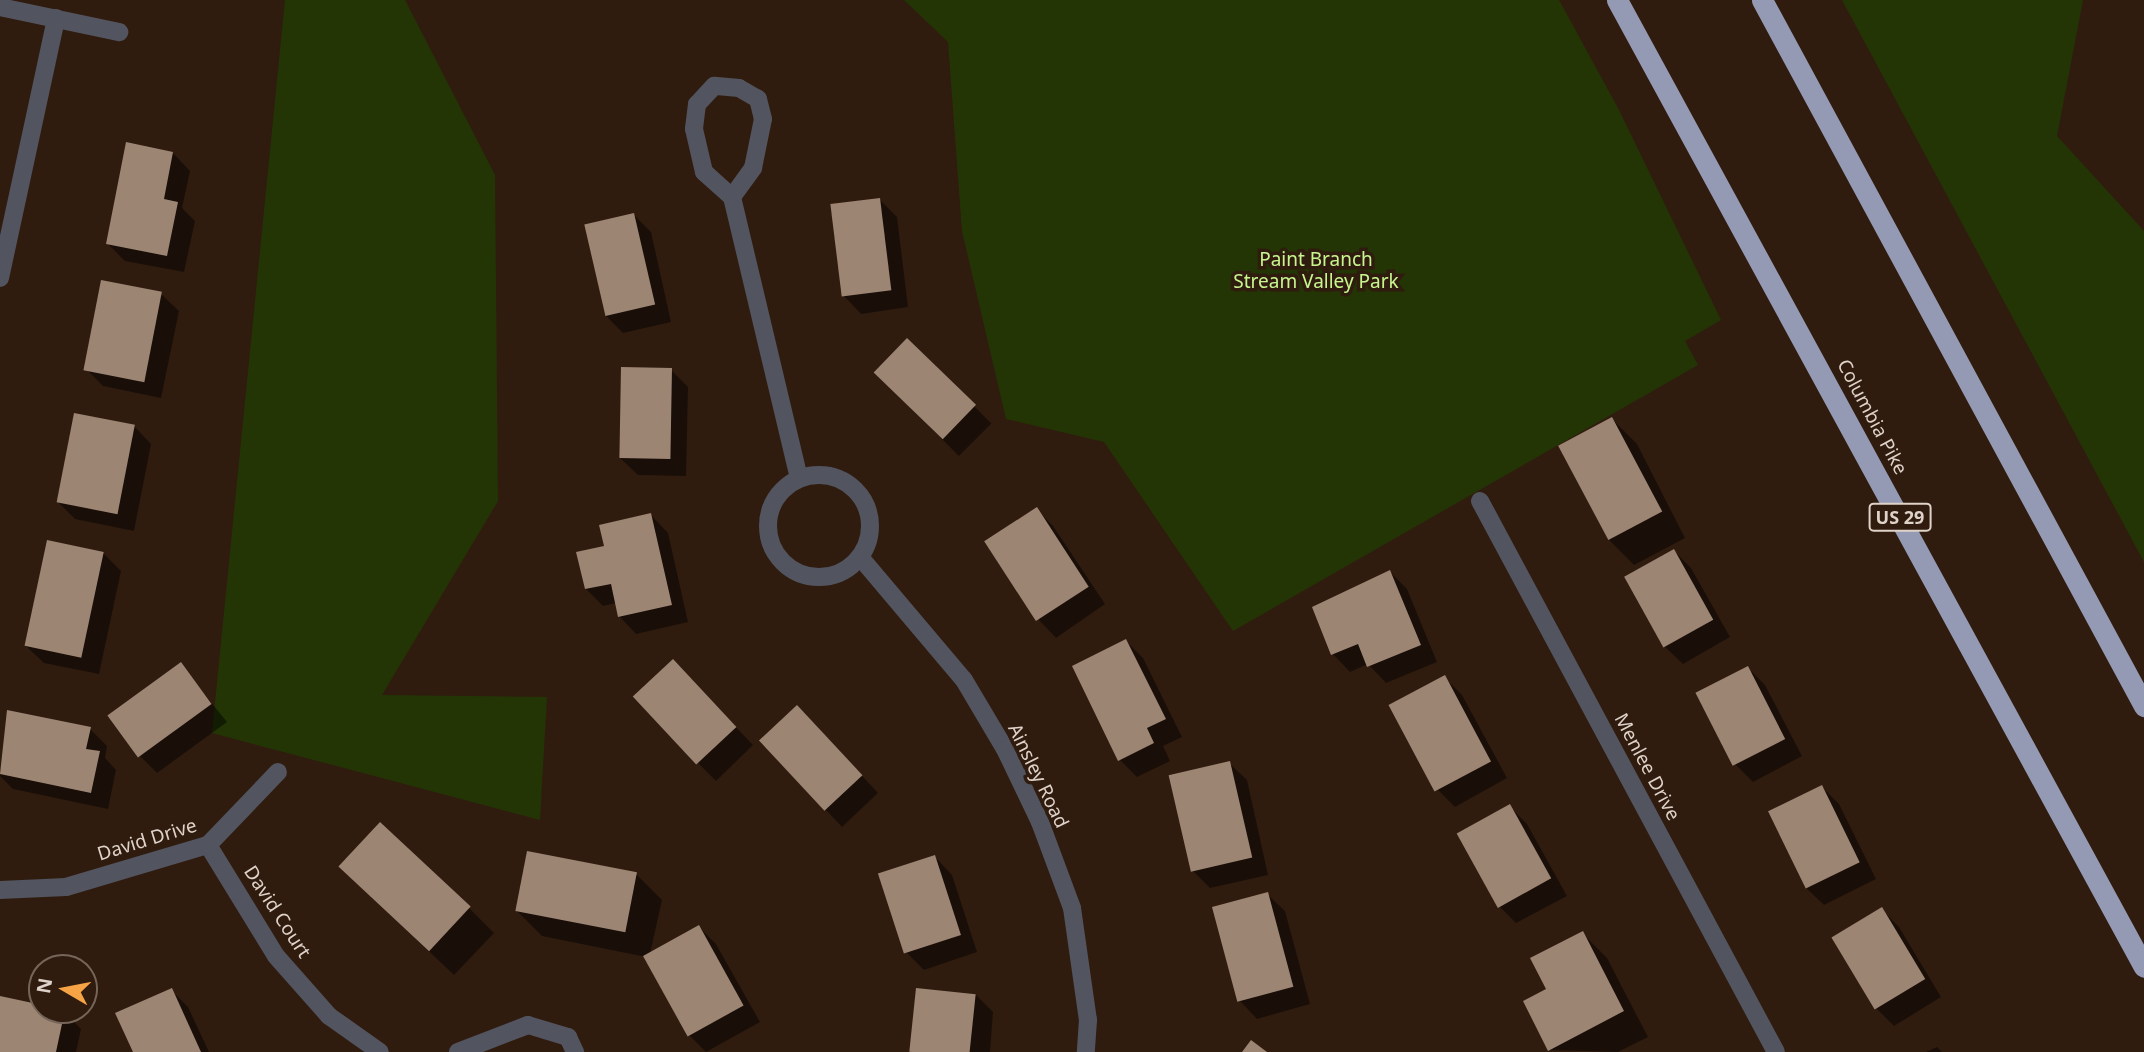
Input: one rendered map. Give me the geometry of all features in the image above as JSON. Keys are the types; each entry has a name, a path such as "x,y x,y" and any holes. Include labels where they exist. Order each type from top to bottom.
{"highway":[{"name":"Columbia Pike","path":"1617,0 2144,967"},
{"path":"1762,0 2144,706"}],"street":[{"path":"0,6 119,32"},
{"path":"0,278 55,18"},
{"path":"732,197 753,168 763,119 758,99 738,88 714,86 697,104 694,129 705,172 732,197 799,479"},
{"path":"827,475 857,492 871,524 860,557 849,569 817,578 801,575 776,555 767,524 771,507 779,493 799,479 827,475"},
{"name":"Menlee Drive","path":"1480,501 1776,1052"},
{"name":"Ainsley Road","path":"860,557 964,680 1005,749 1040,822 1072,908 1088,1020 1086,1052"},
{"name":"David Drive","path":"0,890 66,887 208,845 278,772"},
{"name":"David Court","path":"208,845 276,956 328,1016 380,1052"},
{"path":"458,1052 528,1025 568,1037 575,1052"}],"green space":[{"path":"285,0 405,0 495,175 498,501 382,695 547,697 540,820 212,733"},
{"name":"Paint Branch Stream Valley Park","path":"904,0 1559,0 1619,110 1721,320 1685,341 1698,365 1233,631 1104,442 1006,419 962,231 948,42"},
{"path":"1842,0 2083,0 2057,136 2144,231 2144,562"}],"building":[{"path":"126,142 173,152 164,199 178,202 167,256 106,244"},
{"path":"880,198 891,290 842,296 830,204"},
{"path":"634,213 655,305 605,316 584,224"},
{"path":"101,280 162,292 144,382 83,370"},
{"path":"907,338 976,405 943,439 874,373"},
{"path":"621,367 672,368 670,459 619,458"},
{"path":"74,413 135,425 117,514 57,502"},
{"path":"1612,417 1662,511 1608,540 1558,446"},
{"path":"1037,507 1089,587 1036,621 984,541"},
{"path":"651,513 672,605 618,617 611,584 585,589 576,552 604,546 599,525"},
{"path":"47,540 104,552 81,658 25,646"},
{"path":"1674,549 1713,620 1663,647 1624,577"},
{"path":"1390,570 1421,645 1367,667 1358,644 1331,655 1312,607"},
{"path":"1126,639 1166,719 1147,728 1154,743 1118,761 1072,666"},
{"path":"673,659 736,727 696,765 633,697"},
{"path":"181,662 212,704 138,758 107,715"},
{"path":"1748,666 1785,739 1733,766 1695,693"},
{"path":"1445,675 1491,762 1434,792 1388,705"},
{"path":"797,705 862,775 824,811 759,740"},
{"path":"7,710 91,727 86,749 100,751 91,793 0,774"},
{"path":"1230,761 1252,857 1191,872 1169,775"},
{"path":"1822,785 1860,862 1806,889 1768,811"},
{"path":"1510,804 1551,878 1498,908 1457,834"},
{"path":"380,822 471,907 429,951 338,867"},
{"path":"527,851 637,872 625,932 515,911"},
{"path":"935,855 961,935 904,953 878,874"},
{"path":"1268,892 1293,987 1237,1002 1212,907"},
{"path":"1882,907 1925,979 1875,1009 1831,937"},
{"path":"699,925 744,1005 688,1036 643,956"},
{"path":"1583,931 1624,1011 1548,1051 1523,1001 1546,989 1530,958"},
{"path":"172,988 201,1052 133,1052 115,1013"},
{"path":"916,988 976,994 970,1052 909,1052"},
{"path":"0,996 28,1002 28,1024 62,1024 56,1052 0,1052"},
{"path":"1251,1040 1267,1052 1242,1052"}]}
